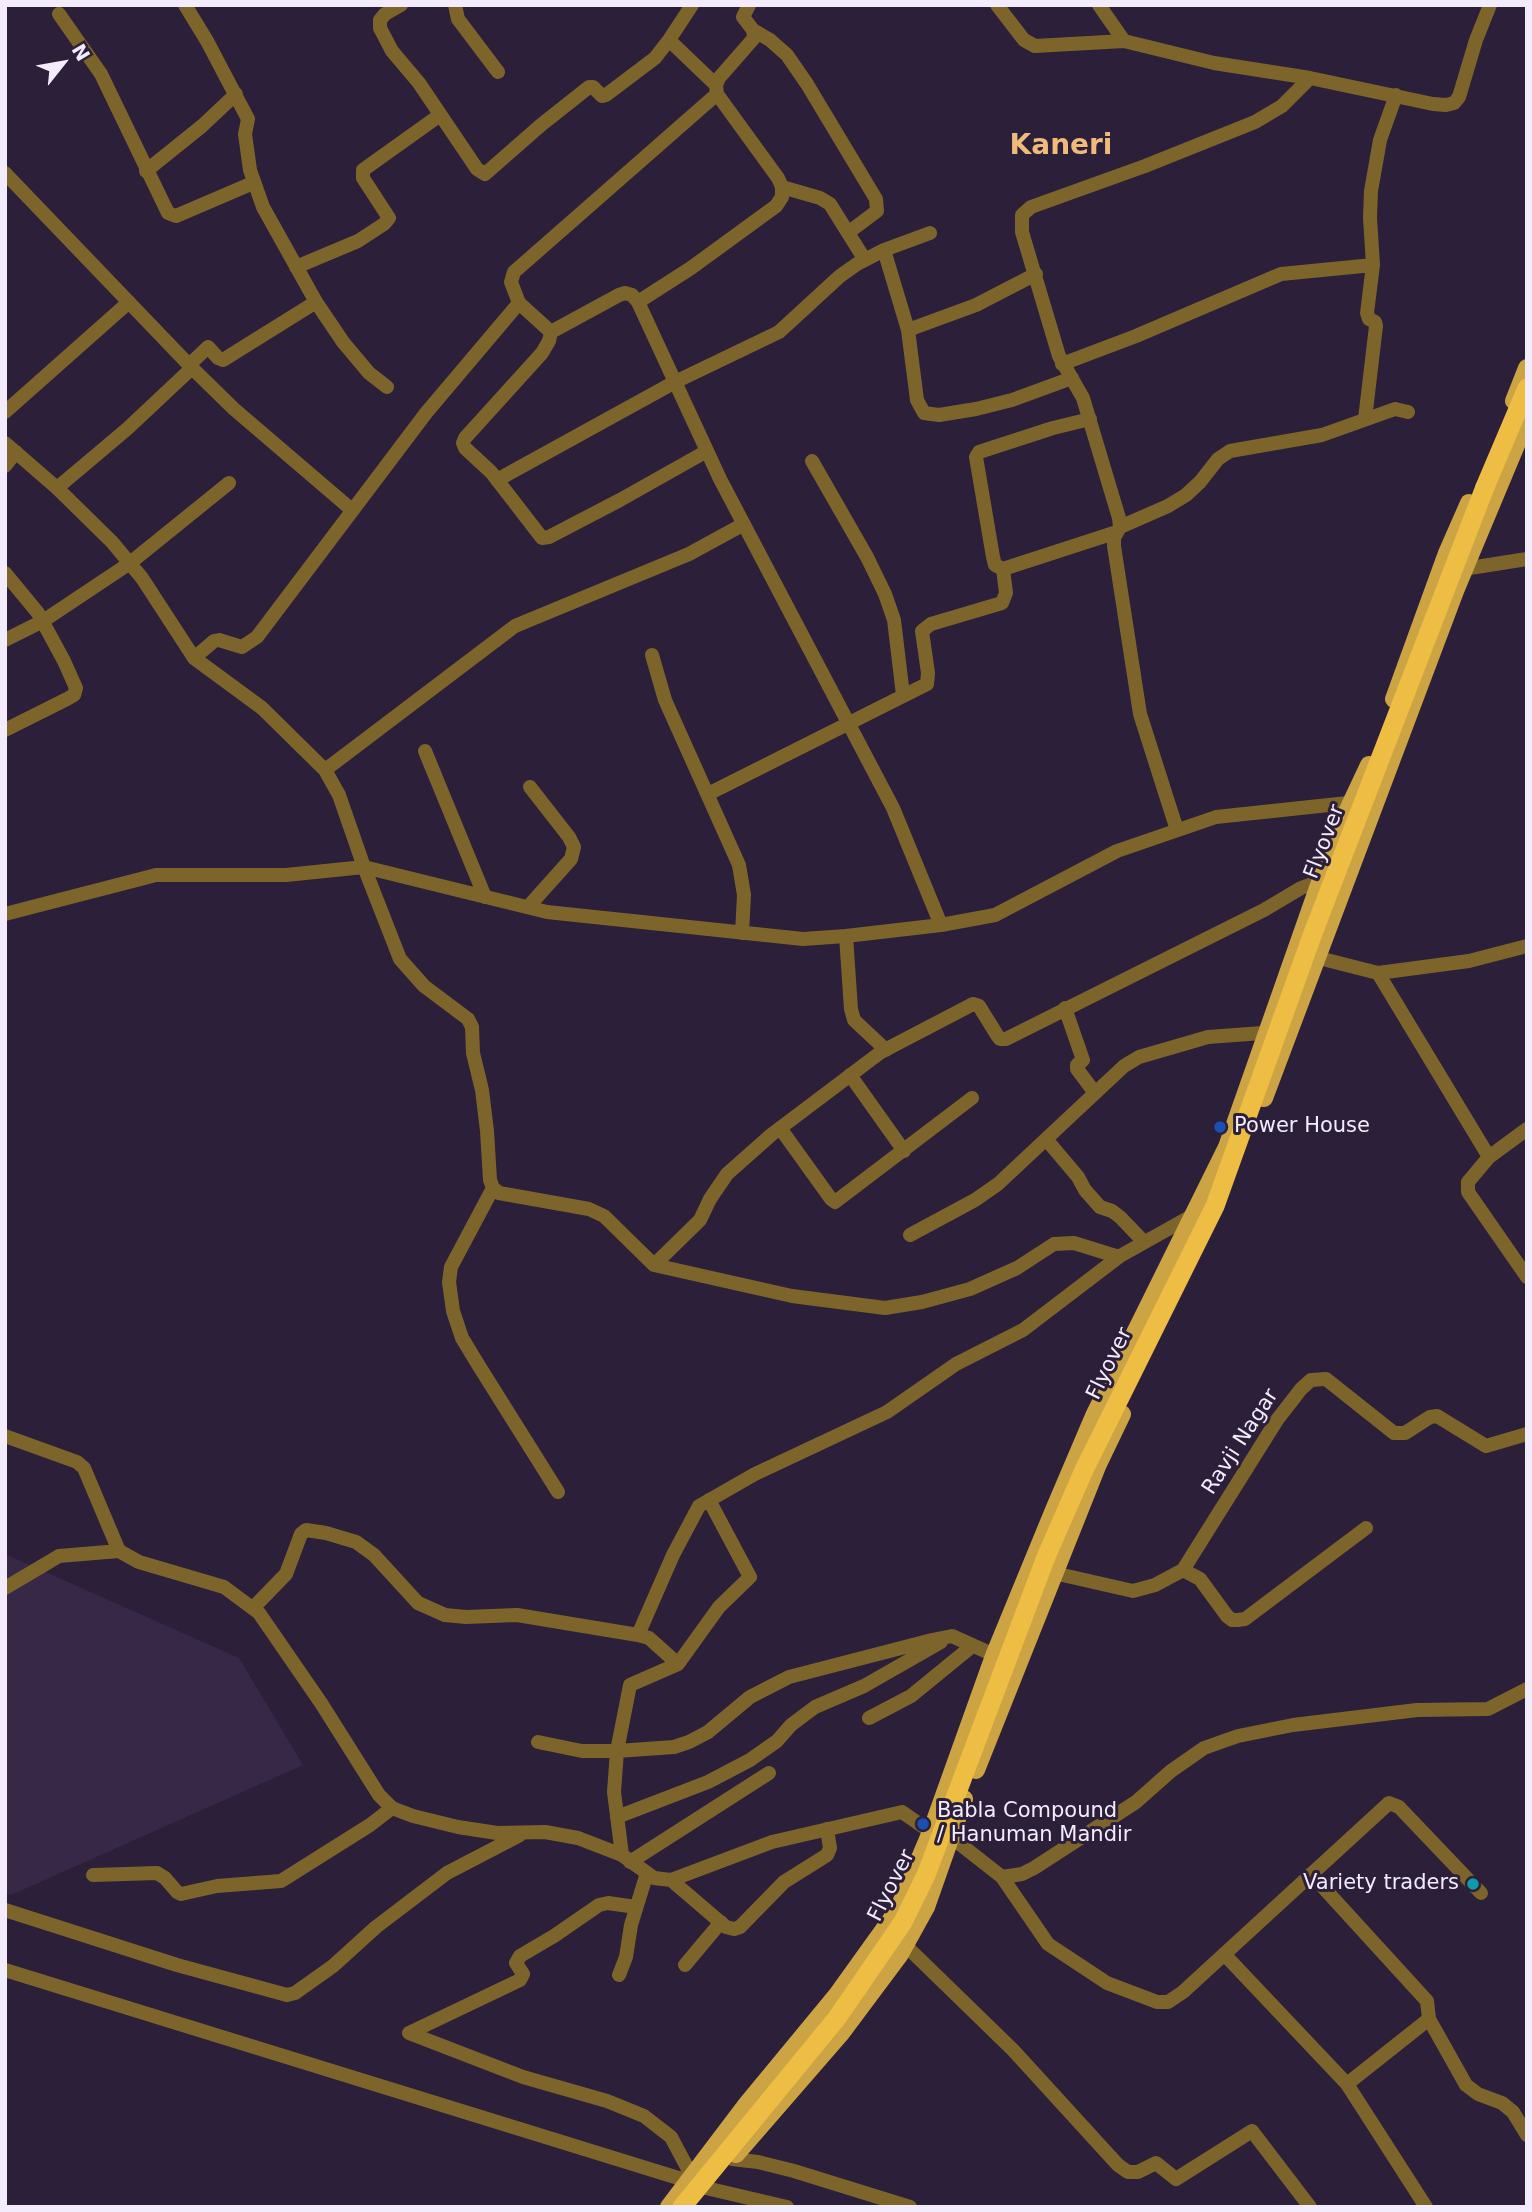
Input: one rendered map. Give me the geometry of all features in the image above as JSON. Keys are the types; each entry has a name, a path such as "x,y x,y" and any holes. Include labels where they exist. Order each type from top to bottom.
{"highway":[{"name":"Flyover","path":"674,2205 837,2018 903,1922 926,1875 978,1734 1084,1470 1215,1206 1313,933 1485,487 1527,388"},
{"name":"Flyover","path":"1485,487 1494,479 1527,405"}],"main road":[{"path":"694,2207 699,2182 898,1910 931,1832 994,1656 1094,1416 1227,1147 1338,831 1380,740 1405,664 1441,570 1527,368"},
{"path":"674,2205 699,2182 732,2159 841,2033 905,1945 926,1907 1017,1664 1098,1464 1216,1220 1464,570 1527,419"}],"street":[{"path":"184,5 248,119 246,134 253,183 262,207 316,302 343,342 369,373 387,387"},
{"path":"401,5 385,14 380,20 380,28 393,51 477,169 485,174 589,88 593,87 602,96 606,95 655,58 692,5"},
{"path":"455,5 458,19 498,72"},
{"path":"749,5 743,17 753,30 787,55 876,199 877,211 849,232"},
{"path":"997,5 1024,40 1035,46 1124,41 1214,63 1310,78 1446,105 1454,103 1459,97 1490,5"},
{"path":"1099,5 1124,41"},
{"path":"59,14 101,74 146,172 170,216 176,216 253,183"},
{"path":"551,332 519,303 511,282 514,272 716,90 719,78 754,38 753,30"},
{"path":"638,302 759,220 776,206 782,197 778,178 699,66 669,40"},
{"path":"1177,831 1140,714 1114,546 1119,529 1090,419 1079,388 1062,364 1021,222 1025,211 1255,122 1282,106 1310,78"},
{"path":"146,172 202,127 236,94"},
{"path":"1365,419 1376,326 1367,313 1373,265 1370,218 1374,167 1380,140 1396,95"},
{"path":"296,267 358,241 384,224 389,218 363,178 363,170 440,115"},
{"path":"5,173 234,409 352,510"},
{"path":"782,187 820,198 830,204 865,260"},
{"path":"497,480 675,382 779,332 840,276 884,250 930,233"},
{"path":"884,250 908,330 917,400 920,409 930,416 1012,400 1072,378"},
{"path":"1062,364 1136,336 1281,274 1373,265"},
{"path":"908,330 976,306 1036,274"},
{"path":"707,451 620,500 549,537 542,538 497,480 465,448 465,438 542,353 551,332 625,293 632,295 638,302 744,524 893,808 941,925"},
{"path":"5,412 129,302"},
{"path":"57,488 127,429 208,347 223,360 316,302"},
{"path":"194,658 214,641 242,647 257,637 426,413 519,303"},
{"path":"1090,419 979,452 976,457 995,565 1003,569 1119,529 1168,506 1186,495 1224,454 1322,436 1395,409 1408,412"},
{"path":"5,466 11,448 57,488 130,563 194,658 262,708 325,770 339,795 363,867 400,959 424,986 468,1019 472,1027 473,1053 482,1090 492,1188 451,1268 449,1282 453,1311 463,1338 479,1366 558,1492"},
{"path":"812,461 885,594 894,621 903,695"},
{"path":"5,640 43,621 130,563 229,483"},
{"path":"325,770 515,626 689,554 744,524"},
{"path":"1441,570 1464,570 1527,559"},
{"path":"708,794 923,686 928,680 922,631 932,624 1002,603 1006,593 1003,569"},
{"path":"5,573 43,621 74,682 74,695 5,730"},
{"path":"652,655 665,700 739,865 744,895 742,933"},
{"path":"425,751 485,897"},
{"path":"528,907 571,859 575,847 530,787"},
{"path":"5,914 156,875 286,875 363,867 547,912 803,939 846,936 941,925 995,915 1117,851 1216,817 1376,801"},
{"path":"654,1265 700,1220 727,1174 780,1128 886,1050 968,1005 979,1006 1000,1039 1006,1039 1264,910 1301,888 1321,882 1345,884"},
{"path":"846,936 854,1020 886,1050"},
{"path":"1296,952 1378,973 1469,961 1527,946"},
{"path":"1378,973 1489,1157"},
{"path":"1065,1008 1083,1060 1077,1065 1077,1069 1095,1093"},
{"path":"910,1235 975,1200 998,1184 1124,1066 1139,1057 1208,1037 1288,1033"},
{"path":"850,1075 904,1151"},
{"path":"780,1128 833,1201 837,1201 972,1098"},
{"path":"1527,1129 1489,1157 1468,1182 1468,1192 1527,1277"},
{"path":"1046,1139 1100,1207 1120,1217 1144,1242"},
{"path":"492,1188 499,1193 589,1209 604,1216 654,1265 792,1296 885,1308 970,1289 1017,1268 1054,1244 1074,1243 1119,1257"},
{"path":"638,1635 673,1555 699,1506 755,1474 887,1412 956,1364 1023,1330 1119,1257 1144,1242 1195,1214 1216,1220"},
{"name":"Ravji Nagar","path":"1183,1570 1277,1420 1311,1380 1326,1379 1394,1433 1405,1433 1430,1417 1437,1416 1486,1446 1527,1434"},
{"path":"5,1436 77,1462 84,1468 119,1551"},
{"path":"626,1859 614,1792 617,1751 629,1685 678,1664 719,1607 750,1577 709,1500"},
{"path":"1030,1567 1133,1591 1155,1585 1183,1570 1200,1579 1227,1616 1231,1620 1238,1620 1245,1619 1366,1528"},
{"path":"253,1608 286,1574 306,1530 356,1542 374,1555 418,1603 445,1615 517,1615 638,1635 649,1638 678,1664"},
{"path":"5,1588 59,1556 119,1551 139,1562 225,1587 253,1608 276,1636 379,1795 392,1808 458,1827 497,1833 545,1832 578,1838 626,1859 654,1878 671,1880 772,1842 902,1812 931,1832 951,1837 1002,1877 1048,1944 1107,1983 1157,2003 1175,1999 1387,1805 1399,1807 1481,1893"},
{"path":"538,1742 582,1751 674,1747 708,1732 762,1689 789,1676 952,1636 971,1647 1017,1664"},
{"path":"617,1817 708,1782 778,1741 791,1725 815,1707 864,1686 952,1636"},
{"path":"869,1718 911,1696 971,1647"},
{"path":"1002,1877 1022,1874 1034,1868 1136,1802 1171,1771 1204,1748 1238,1736 1293,1726 1417,1710 1488,1709 1527,1689"},
{"path":"626,1859 769,1773"},
{"path":"93,1875 157,1873 166,1878 181,1894 217,1886 281,1881 370,1825 392,1808"},
{"path":"671,1880 721,1922 734,1929 740,1927 784,1882 827,1855 830,1849 827,1829"},
{"path":"5,1910 177,1965 287,1995 295,1993 333,1966 376,1927 447,1873 525,1833"},
{"path":"619,1975 647,1873"},
{"path":"1311,1874 1416,1987 1430,2007 1429,2019 1466,2085 1513,2112 1527,2136"},
{"path":"636,1907 608,1903 599,1905 520,1956 516,1963 523,1974 520,1980 409,2034 523,2077 607,2101 644,2116 671,2137 688,2169 699,2182"},
{"path":"685,1965 721,1922"},
{"path":"905,1945 1013,2050 1118,2165 1128,2172 1138,2172 1156,2163 1176,2179 1252,2131 1310,2207"},
{"path":"1224,1954 1347,2084 1426,2207"},
{"path":"5,1970 787,2207"},
{"path":"1347,2084 1429,2019"},
{"path":"732,2159 794,2171 910,2207"}],"shaded area":[{"path":"5,1554 239,1658 303,1765 11,1895 5,1893"}],"place":[{"name":"Power House","path":"1220,1127"},
{"name":"Babla Compound / Hanuman Mandir","path":"923,1824"},
{"name":"Variety traders","path":"1473,1884"}],"district":[{"name":"Kaneri","path":"1061,147"}]}
